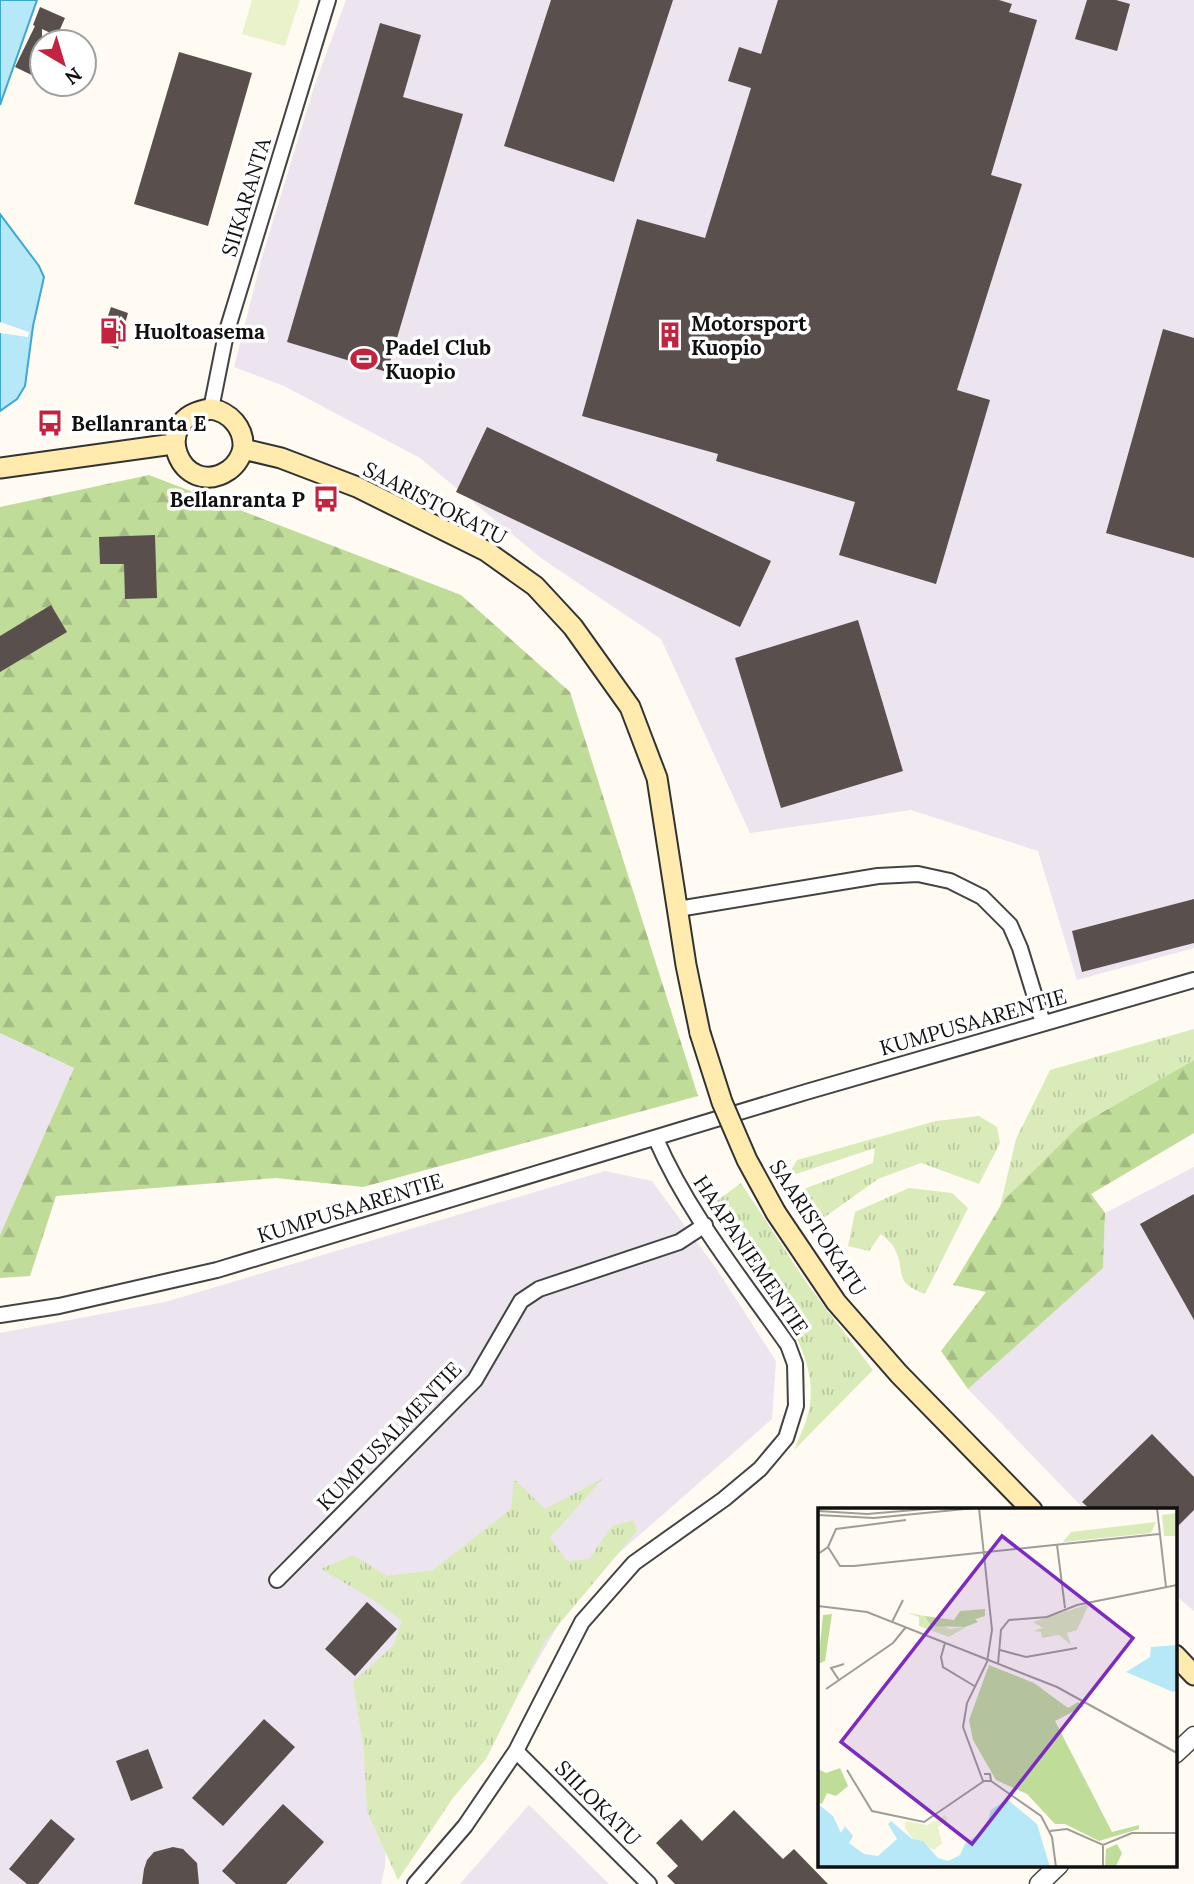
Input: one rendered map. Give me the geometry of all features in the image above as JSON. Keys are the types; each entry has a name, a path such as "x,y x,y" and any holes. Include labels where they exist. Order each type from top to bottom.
{"main road":[{"path":"211,409 226,414 234,421 242,434 243,449 234,467 222,475 212,477 197,475 188,470 179,459 173,444 179,427 186,419 201,410 211,409"},
{"path":"0,468 173,444"},
{"name":"SAARISTOKATU","path":"243,449 274,456 357,487 486,551 535,586 573,627 630,707 657,778 700,1033 727,1113 747,1160 776,1213 836,1302 899,1374 1030,1508"},
{"path":"1176,1656 1194,1675"}],"street":[{"name":"SIIKARANTA","path":"211,409 226,334 328,0"},
{"path":"678,909 878,876 918,874 950,881 982,897 1010,925 1020,948 1043,1023"},
{"name":"KUMPUSAARENTIE","path":"0,1315 59,1306 217,1270 706,1122 1194,980"},
{"name":"HAAPANIEMENTIE","path":"415,1884 465,1826 516,1751 582,1622 634,1563 724,1499 760,1469 786,1438 796,1406 795,1364 788,1345 667,1166 656,1139"},
{"name":"KUMPUSALMENTIE","path":"277,1580 475,1380 521,1301 539,1289 679,1242 705,1225"},
{"path":"1176,1753 1194,1736"},
{"name":"SIILOKATU","path":"516,1751 649,1884"},
{"path":"1039,1884 1057,1867"}],"shaded area":[{"path":"346,0 1194,0 1194,948 1077,980 1038,851 911,810 750,833 661,639 541,558 420,458 284,386 234,367 262,257 314,87"},
{"path":"0,1033 74,1068 0,1235"},
{"path":"1194,1167 1194,1611 1176,1596 1176,1508 1083,1508 968,1389 1103,1268 1105,1213"},
{"path":"605,1171 652,1181 716,1268 776,1361 772,1419 580,1587 493,1738 387,1818 385,1867 381,1884 0,1884 0,1333 165,1302"},
{"path":"529,1805 609,1884 460,1884"}],"green space":[{"path":"252,0 300,0 285,46 242,34"},
{"path":"149,475 461,595 570,692 698,1096 363,1187 276,1178 56,1196 30,1276 0,1278 0,1235 74,1068 0,1033 0,507"},
{"path":"1194,1029 1194,1060 1080,1125 1000,1207 1016,1139 1050,1070"},
{"path":"1194,1060 1194,1133 1091,1194 1105,1213 1103,1268 968,1389 941,1351 986,1292 953,1285 1004,1200 1080,1125"},
{"path":"979,1116 997,1127 1000,1143 979,1184 921,1163 878,1179 815,1224 801,1190 873,1163 875,1148 787,1177 797,1160 936,1121"},
{"path":"741,1183 808,1285 873,1370 794,1450 810,1404 807,1366 801,1347 782,1311 725,1235 714,1211 714,1203"},
{"path":"909,1188 952,1193 968,1208 925,1294 903,1279 897,1254 892,1244 881,1234 869,1251 848,1246 855,1212"},
{"path":"514,1479 545,1509 602,1479 550,1538 567,1561 589,1559 612,1526 634,1520 637,1531 545,1641 486,1759 453,1798 398,1880 367,1811 364,1750 353,1682 393,1646 402,1621 375,1601 321,1569 353,1555 387,1576 433,1570 511,1509"}],"water":[{"path":"0,0 37,0 0,105"},
{"path":"0,214 39,266 44,277 33,326 25,386 17,399 0,411"}],"pier":[{"path":"0,322 29,332 28,337 0,333"}],"building":[{"path":"551,0 673,0 614,182 504,146"},
{"path":"778,0 999,0 1012,4 1009,12 1037,20 991,175 1022,184 957,390 990,400 936,584 839,555 855,502 716,461 718,454 582,416 637,219 705,238 751,88 728,81 739,47 761,54"},
{"path":"1087,0 1116,0 1130,4 1117,51 1075,39"},
{"path":"40,7 65,18 61,28 34,28"},
{"path":"380,23 421,35 403,97 463,114 387,372 287,342"},
{"path":"28,40 28,73 15,67"},
{"path":"179,52 252,73 208,226 134,204"},
{"path":"111,307 128,313 118,349 99,342"},
{"path":"1163,329 1194,338 1194,558 1106,533"},
{"path":"487,427 771,561 740,627 456,492"},
{"path":"155,535 157,598 125,599 124,564 100,564 99,537"},
{"path":"51,605 67,632 0,672 0,636"},
{"path":"858,620 903,771 781,808 735,658"},
{"path":"1194,899 1194,943 1082,972 1072,931"},
{"path":"1194,1194 1194,1320 1140,1224"},
{"path":"1152,1434 1194,1477 1194,1510 1176,1528 1176,1508 1089,1508 1082,1502"},
{"path":"367,1602 397,1629 355,1676 325,1649"},
{"path":"264,1719 295,1747 223,1826 192,1798"},
{"path":"148,1749 163,1788 131,1801 116,1761"},
{"path":"283,1804 324,1842 286,1884 236,1884 222,1871"},
{"path":"734,1810 783,1859 794,1849 828,1884 675,1884 667,1876 678,1866 656,1843 681,1819 702,1841"},
{"path":"51,1819 75,1839 38,1884 27,1884 9,1869"},
{"path":"173,1847 183,1849 197,1863 199,1884 142,1884 147,1860 154,1852"}],"place":[{"name":"Huoltoasema","path":"113,331"},
{"name":"Motorsport Kuopio","path":"670,335"},
{"name":"Padel Club Kuopio","path":"364,359"},
{"name":"Bellanranta E","path":"50,423"},
{"name":"Bellanranta P","path":"326,499"}]}
